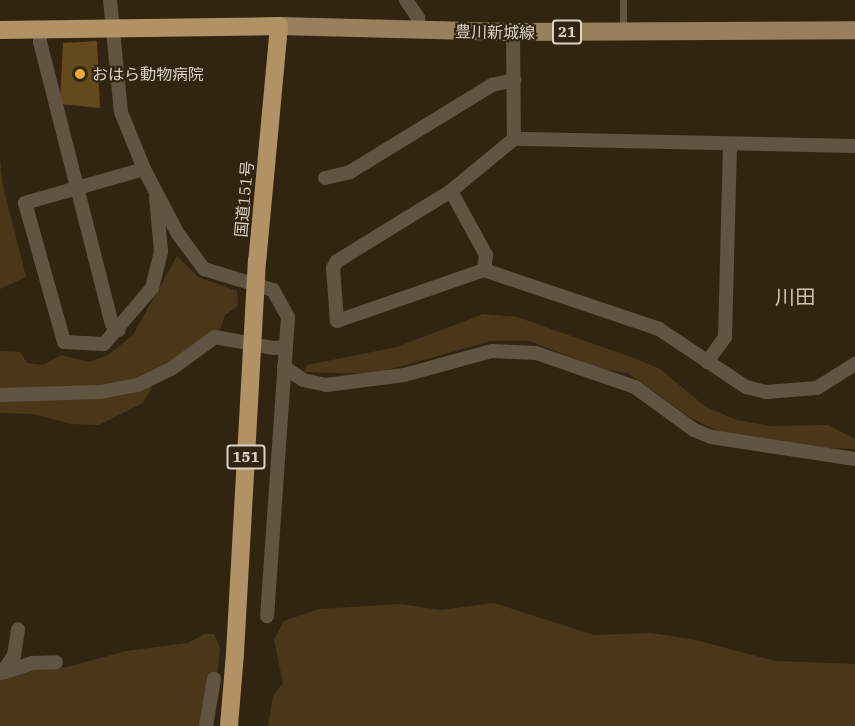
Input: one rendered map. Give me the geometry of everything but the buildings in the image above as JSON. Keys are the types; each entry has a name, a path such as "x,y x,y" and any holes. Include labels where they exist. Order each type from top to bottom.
{"highway":[{"path":"0,30 112,31 279,26"},
{"name":"国道151号","path":"234,726 257,261 279,26"},
{"name":"国道151号","path":"229,726 236,653"}],"main road":[{"name":"豊川新城線","path":"279,26 513,32 855,30"}],"street":[{"path":"110,0 121,112 157,196 193,259 204,269 273,290 288,317 267,616"},
{"path":"406,0 418,18 418,30"},
{"path":"40,30 40,42 112,324 119,330"},
{"path":"513,32 514,139"},
{"path":"325,178 350,172 492,85 514,80"},
{"path":"855,146 514,139 451,191 337,261 333,268 337,321 484,270 659,329 746,387 766,392 817,388 855,364"},
{"path":"707,362 725,337 730,144"},
{"path":"144,169 25,203 60,337 64,342 104,344 119,330 152,288 159,267 154,201 157,196"},
{"path":"451,191 486,255 484,270"},
{"path":"0,395 101,392 138,385 171,369 215,337 274,348 286,347"},
{"path":"284,367 303,380 326,385 377,381 492,351 536,353 635,387 694,430 711,437 855,459"},
{"path":"3,673 14,655 18,629"},
{"path":"3,673 32,663 56,662"},
{"path":"206,726 214,679"}],"lane":[{"path":"622,32 623,0"}],"shaded area":[{"path":"0,159 3,186 26,277 0,289"},
{"path":"177,256 198,277 237,291 238,306 225,315 220,329 152,377 151,389 143,403 99,425 71,424 34,414 0,413 0,351 20,352 27,363 42,365 62,355 89,362 108,355 133,335"},
{"path":"483,314 517,317 660,369 706,407 737,420 771,426 828,425 855,439 855,449 774,446 719,432 691,418 628,373 602,369 529,341 491,341 373,374 304,372 307,365 397,347"},
{"path":"494,603 594,635 651,633 691,639 775,661 855,664 855,726 268,726 273,696 283,683 274,640 284,621 319,609 401,604 440,610"},
{"path":"204,634 214,634 220,648 212,726 0,726 0,680 22,670 67,667 126,651 188,643"}],"place":[{"name":"おはら動物病院","path":"80,74"}],"district":[{"name":"川田","path":"795,296"}]}
